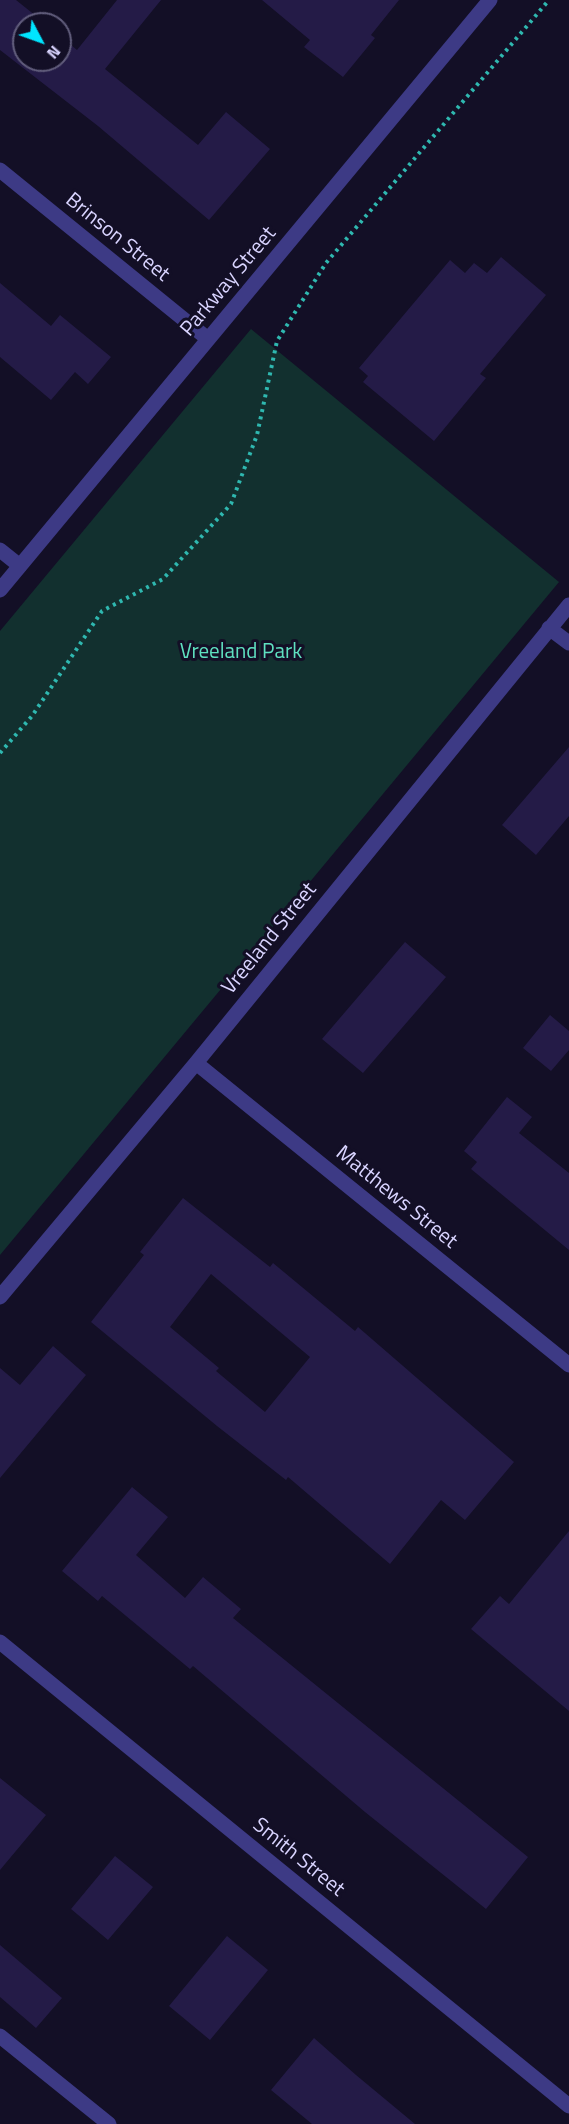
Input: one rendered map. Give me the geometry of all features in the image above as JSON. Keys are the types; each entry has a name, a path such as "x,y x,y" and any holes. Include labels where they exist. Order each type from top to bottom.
{"street":[{"name":"Parkway Street","path":"0,590 490,0"},
{"name":"Brinson Street","path":"0,170 208,339"},
{"path":"0,550 20,566"},
{"name":"Vreeland Street","path":"0,1297 196,1063 569,604"},
{"path":"549,628 569,643"},
{"name":"Matthews Street","path":"196,1063 569,1365"},
{"name":"Smith Street","path":"0,1642 569,2106"},
{"path":"0,2036 109,2124"}],"path":[{"path":"0,753 32,716 102,611 163,579 231,504 257,435 278,341 326,263 549,0"}],"green space":[{"name":"Vreeland Park","path":"251,329 559,582 0,1255 0,631"}],"building":[{"path":"0,0 16,0 31,12 12,12 12,59 0,50"},
{"path":"117,0 161,0 105,69 198,145 226,112 270,149 209,220 98,126 28,72 72,72 72,46 77,50"},
{"path":"262,0 399,0 371,35 375,38 343,77 304,47 310,40"},
{"path":"501,257 546,295 480,374 486,378 434,441 363,382 368,376 359,368 450,260 465,273 474,263 487,273"},
{"path":"0,283 51,326 60,315 111,357 88,384 75,372 51,400 0,357"},
{"path":"569,747 569,816 536,855 502,825"},
{"path":"405,942 446,977 363,1073 322,1039"},
{"path":"550,1015 569,1031 569,1050 551,1071 523,1048"},
{"path":"507,1097 532,1117 519,1133 569,1173 569,1250 471,1169 477,1162 464,1151"},
{"path":"183,1198 270,1267 273,1263 355,1331 358,1327 514,1462 465,1520 441,1500 390,1564 288,1477 286,1480 217,1426 91,1322 144,1255 140,1252","holes":["211,1274 310,1357 265,1412 216,1371 219,1368 170,1327"]},
{"path":"53,1346 86,1375 0,1478 0,1368 20,1385"},
{"path":"132,1487 168,1517 136,1555 185,1598 203,1577 241,1609 233,1618 528,1857 486,1909 365,1812 193,1666 190,1669 102,1596 98,1601 62,1571"},
{"path":"569,1531 569,1711 471,1629 500,1596 509,1604"},
{"path":"0,1778 46,1815 0,1870"},
{"path":"115,1856 153,1887 108,1940 71,1909"},
{"path":"227,1936 268,1970 210,2040 169,2006"},
{"path":"0,1945 62,1998 36,2028 0,1997"},
{"path":"314,2038 415,2124 312,2124 271,2090"}]}
